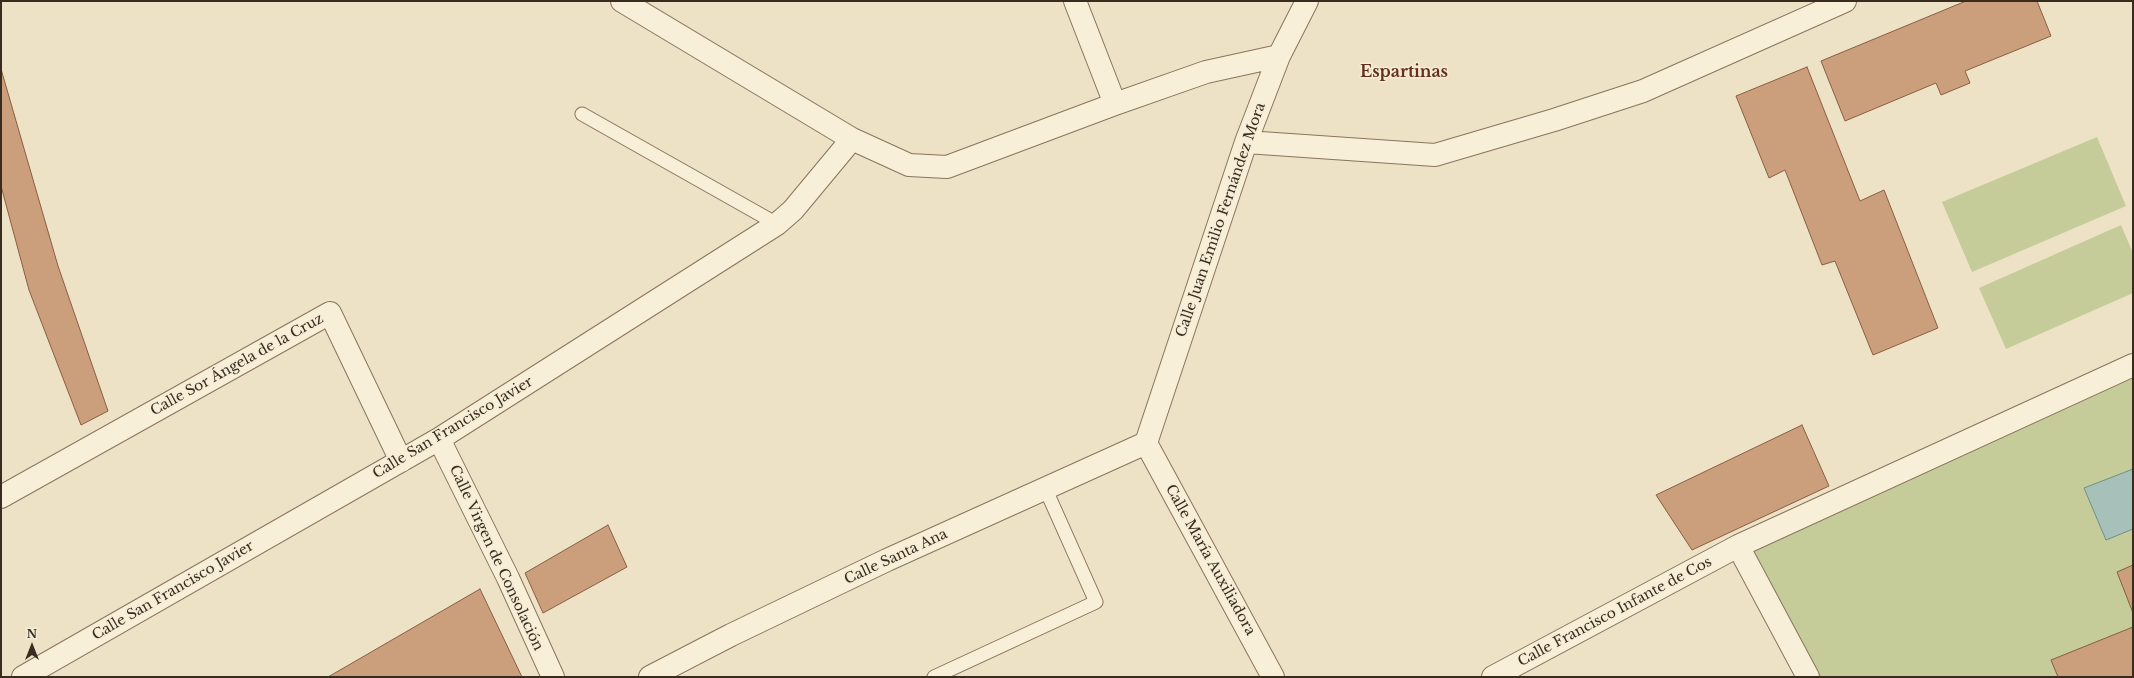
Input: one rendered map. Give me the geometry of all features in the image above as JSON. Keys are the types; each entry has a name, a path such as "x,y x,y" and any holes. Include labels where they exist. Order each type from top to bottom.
{"street":[{"path":"622,1 852,139 909,165 947,168 1115,104 1206,72 1279,56"},
{"path":"1076,1 1115,104"},
{"name":"Calle Juan Emilio Fernández Mora","path":"1146,443 1246,142 1279,56 1307,1"},
{"path":"1246,142 1435,155 1554,120 1643,91 1845,1"},
{"name":"Calle San Francisco Javier","path":"23,677 439,439 777,224 793,210 852,139"},
{"name":"Calle Sor Ángela de la Cruz","path":"1,497 330,312 401,461"},
{"name":"Calle Francisco Infante de Cos","path":"1493,677 1738,546 2133,365"},
{"name":"Calle Virgen de Consolación","path":"439,439 508,578 553,677"},
{"name":"Calle Santa Ana","path":"650,677 731,635 887,560 1046,490 1146,443"},
{"name":"Calle María Auxiliadora","path":"1146,443 1268,675"},
{"path":"1738,546 1808,677"}],"lane":[{"path":"582,114 777,224"},
{"path":"934,677 1096,602 1046,490"}],"green space":[{"path":"2097,137 2126,206 1972,272 1942,202"},
{"path":"2121,225 2133,253 2133,293 2006,349 1979,288"},
{"path":"2133,365 2133,677 1808,677 1738,546"}],"water":[{"path":"2133,469 2133,529 2106,540 2084,488"}],"building":[{"path":"1966,1 2037,1 2051,36 1965,71 1970,83 1941,95 1936,83 1845,121 1821,61"},
{"path":"1807,67 1860,201 1884,190 1938,328 1873,355 1835,261 1822,265 1785,170 1769,178 1736,96"},
{"path":"1,69 58,266 108,411 81,425 29,290 1,186"},
{"path":"1802,425 1829,486 1692,550 1656,495"},
{"path":"608,525 627,567 543,613 525,573"},
{"path":"2133,565 2133,613 2117,572"},
{"path":"480,589 522,677 328,677"},
{"path":"2133,627 2133,677 2058,677 2051,660"}],"district":[{"name":"Espartinas","path":"1404,72"}]}
